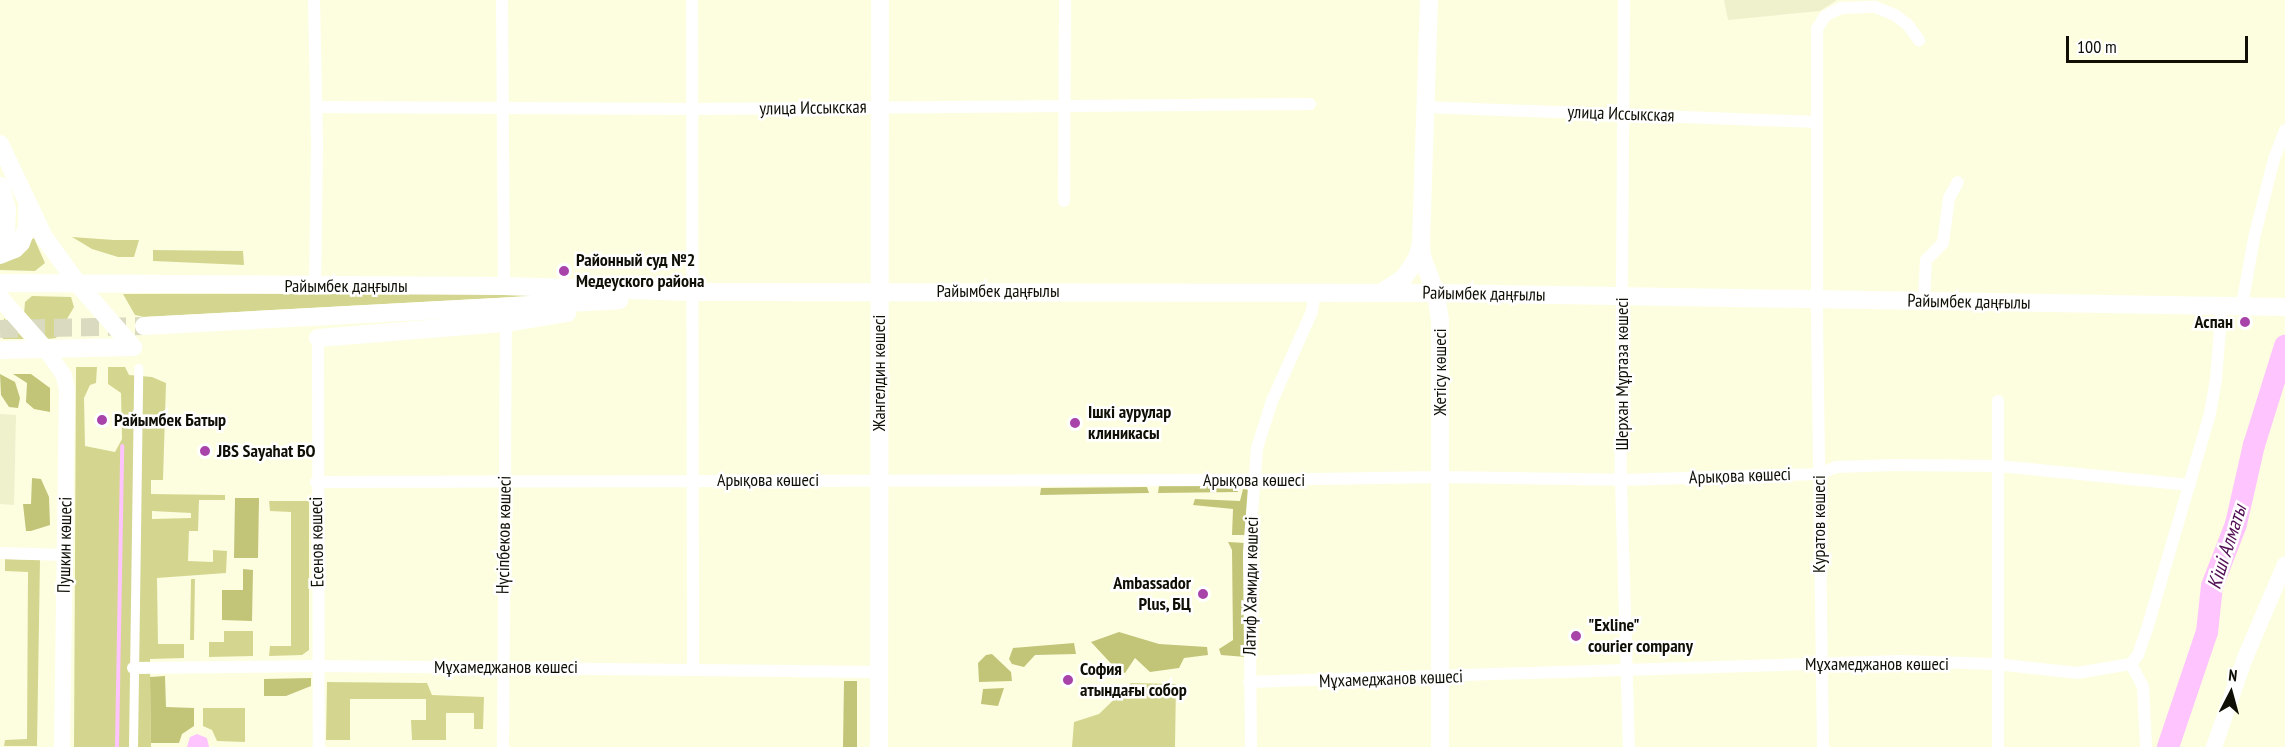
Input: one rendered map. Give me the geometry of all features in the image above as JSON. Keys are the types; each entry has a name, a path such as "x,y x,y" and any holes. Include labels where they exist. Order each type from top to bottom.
{"main road":[{"name":"Жангелдин көшесі","path":"879,747 878,107 881,88 880,0"},
{"name":"Жетісу көшесі","path":"1429,0 1421,243 1422,256 1436,293 1440,320 1440,747"},
{"path":"0,144 26,204 44,237 78,284 133,347 0,350"},
{"path":"0,187 6,209 3,247 15,249 21,243 27,227 26,204"},
{"path":"1380,293 1403,279 1417,258 1421,243"},
{"name":"Райымбек даңғылы","path":"0,283 504,286 693,292 1436,293 1817,301 2222,304 2280,307"},
{"name":"Райымбек даңғылы","path":"144,326 642,298 693,292"},
{"path":"0,298 46,350"},
{"name":"Райымбек даңғылы","path":"318,338 506,323 642,298"}],"street":[{"path":"314,0 315,285"},
{"path":"502,0 504,286"},
{"path":"692,0 693,669"},
{"path":"1064,201 1065,0"},
{"name":"Шерхан Мұртаза көшесі","path":"1623,0 1621,480 1629,668 1629,747"},
{"name":"Куратов көшесі","path":"1822,747 1815,54 1817,29 1825,16 1841,8 1875,7 1895,15 1908,25 1919,39"},
{"name":"улица Иссыкская","path":"316,107 692,109 1310,104"},
{"name":"улица Иссыкская","path":"1425,107 1817,122"},
{"path":"2242,305 2254,238 2274,159 2285,130"},
{"path":"1924,302 1926,260 1943,243 1949,198 1958,182"},
{"name":"Латиф Хамиди көшесі","path":"1251,747 1249,552 1257,448 1269,410 1312,311 1315,292"},
{"path":"2146,747 2143,687 2131,664 2138,655 2147,629 2190,485 2216,380 2222,304"},
{"name":"Нүсіпбеков көшесі","path":"503,747 506,323"},
{"name":"Есенов көшесі","path":"318,338 316,482 319,747"},
{"name":"Пушкин көшесі","path":"46,350 64,376 67,390 63,747"},
{"path":"133,747 138,368"},
{"path":"1998,401 1996,664 1998,747"},
{"name":"Арықова көшесі","path":"316,482 1255,480 1440,477 1621,480 1819,474 1836,467 1859,466 1999,466 2190,485"},
{"path":"0,553 65,555"},
{"path":"2214,747 2246,658 2285,564"},
{"name":"Мұхамеджанов көшесі","path":"1249,682 1440,678 1629,668 1901,662 1996,664 2078,673 2131,664"},
{"name":"Мұхамеджанов көшесі","path":"133,668 319,666 879,672"}],"shaded area":[{"path":"1724,0 1837,0 1820,11 1728,20"},
{"path":"0,414 16,415 14,505 0,504"},
{"path":"197,734 207,738 209,747 187,747 190,737"}],"green space":[{"path":"72,237 139,240 134,257 118,257 92,249"},
{"path":"34,238 45,263 35,271 0,270 0,259"},
{"path":"153,250 243,251 244,265 153,261"},
{"path":"586,293 144,317 135,315 123,294"},
{"path":"32,296 71,297 74,307 56,338 47,339 24,314 25,302"},
{"path":"4,318 24,339 3,339"},
{"path":"76,367 97,367 96,383 90,385 84,398 85,446 115,452 122,439 121,393 108,384 108,367 125,367 129,375 152,377 166,383 163,480 151,480 151,494 225,495 225,500 199,500 198,531 189,531 188,561 213,562 213,550 227,551 226,573 157,578 158,644 184,644 184,658 150,659 151,747 74,747","holes":["152,511 191,513 191,518 152,519"]},
{"path":"0,374 15,382 20,398 18,408 9,407 1,395"},
{"path":"13,374 31,374 50,388 50,412 34,409 26,402 27,383"},
{"path":"32,478 41,479 49,497 50,525 26,531 23,504 31,504"},
{"path":"1159,486 1236,486 1238,492 1158,493"},
{"path":"1147,487 1149,493 1040,495 1041,488"},
{"path":"1243,489 1249,490 1247,535 1232,535 1233,509 1193,505 1195,499 1240,501"},
{"path":"235,498 259,498 258,558 234,558"},
{"path":"269,501 309,501 309,650 302,655 269,656 270,646 291,646 291,512 270,511"},
{"path":"1228,542 1245,543 1246,657 1221,655 1219,649 1233,640 1232,550"},
{"path":"5,559 40,560 37,746 4,746 5,740 27,739 28,572 5,571"},
{"path":"243,569 253,570 252,621 222,620 222,590 243,590"},
{"path":"191,579 195,579 194,640 190,640"},
{"path":"224,631 253,631 253,656 209,657 209,642 224,642"},
{"path":"1119,632 1159,644 1207,647 1208,655 1184,658 1179,668 1150,672 1135,658 1125,673 1118,671 1091,642"},
{"path":"1074,643 1076,654 1035,655 1024,667 1012,664 1009,659 1013,648"},
{"path":"992,654 1011,672 1012,681 979,682 978,663 986,655"},
{"path":"165,676 166,707 194,708 194,726 182,734 179,743 151,743 150,677"},
{"path":"311,678 311,686 286,696 264,696 264,679"},
{"path":"844,681 857,681 857,747 843,747"},
{"path":"327,682 427,683 432,695 484,697 483,729 474,729 474,713 446,713 446,740 412,740 411,720 426,720 426,699 350,699 350,740 326,740"},
{"path":"1131,683 1176,684 1175,747 1072,747 1074,722 1099,714"},
{"path":"1004,688 998,706 981,704 983,689"},
{"path":"203,708 245,708 245,742 217,741 212,730 203,726"}],"waterway":[{"name":"Кіші Алматы","path":"2168,747 2207,632 2212,586 2236,524 2254,445 2285,346"},
{"path":"117,747 122,446"}],"tunnel":[{"path":"0,329 144,326"}],"place":[{"name":"Районный суд №2 Медеуского района","path":"564,271"},
{"name":"Аспан","path":"2245,322"},
{"name":"Райымбек Батыр","path":"102,420"},
{"name":"Ішкі аурулар клиникасы","path":"1075,423"},
{"name":"JBS Sayahat БО","path":"205,451"},
{"name":"Ambassador Plus, БЦ","path":"1203,594"},
{"name":"\"Exline\" courier company","path":"1576,636"},
{"name":"София атындағы собор","path":"1068,680"}]}
